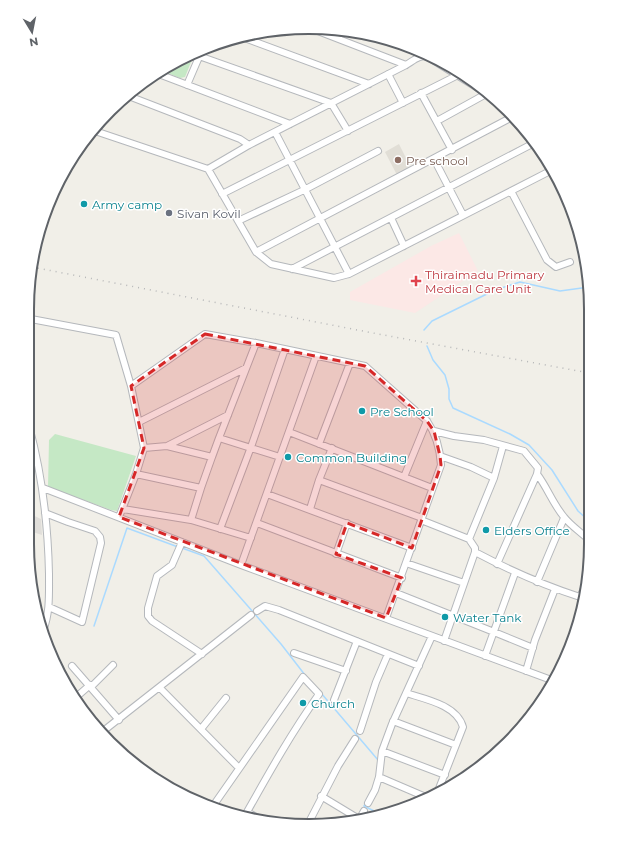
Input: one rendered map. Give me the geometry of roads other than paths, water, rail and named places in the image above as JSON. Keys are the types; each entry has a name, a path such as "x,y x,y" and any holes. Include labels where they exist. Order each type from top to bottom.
{"street":[{"path":"328,35 406,65"},
{"path":"250,40 369,84"},
{"path":"200,56 331,103 348,131"},
{"path":"187,85 198,57"},
{"path":"208,169 249,145 406,65 419,57"},
{"path":"388,74 403,103"},
{"path":"163,76 290,124"},
{"path":"222,194 455,76"},
{"path":"421,94 452,150"},
{"path":"437,122 482,96"},
{"path":"133,98 240,139 249,145"},
{"path":"256,252 508,120"},
{"path":"99,132 208,169 256,252 271,264 334,278 349,274 547,172"},
{"path":"274,132 349,274"},
{"path":"292,269 333,246 391,218 530,145"},
{"path":"238,221 304,190 378,151"},
{"path":"434,159 464,215"},
{"path":"511,191 547,260 556,267 570,262"},
{"path":"391,218 404,246"},
{"path":"34,320 116,335 131,386 144,448 136,474 119,517"},
{"path":"131,386 206,334 365,366 427,421 434,431 441,465 406,562 402,578 386,618"},
{"path":"191,520 212,456 256,343"},
{"path":"220,529 251,447 284,349"},
{"path":"241,565 316,356"},
{"path":"319,444 350,363"},
{"path":"139,422 246,368"},
{"path":"167,446 228,415"},
{"path":"404,477 427,421"},
{"path":"434,431 454,436 484,440 524,451 538,468 537,474 498,564"},
{"path":"289,432 432,488"},
{"path":"219,438 280,457"},
{"path":"144,448 167,446 212,456"},
{"path":"469,539 494,478 503,446"},
{"path":"34,448 43,488 48,542 49,607 46,624"},
{"path":"310,509 319,480 332,448"},
{"path":"440,456 471,467 494,478"},
{"path":"136,474 201,488"},
{"path":"537,474 544,483 549,496 564,518 584,535"},
{"path":"319,480 469,539 475,548 475,552 444,641"},
{"path":"43,488 119,517 180,546 241,565 549,679"},
{"path":"267,494 412,548"},
{"path":"123,509 191,520 251,538"},
{"path":"45,513 95,531 100,537 101,543 82,622 49,607"},
{"path":"537,582 564,518"},
{"path":"257,523 402,578"},
{"path":"336,554 347,523"},
{"path":"180,546 172,565 157,576 148,608 148,616 152,621 202,654"},
{"path":"475,552 515,573 579,597"},
{"path":"406,562 464,583"},
{"path":"485,656 515,573"},
{"path":"526,671 555,589"},
{"path":"396,594 533,648"},
{"path":"257,611 265,606 279,610 419,666"},
{"path":"106,729 251,616"},
{"path":"368,803 376,790 382,751 393,721 432,636"},
{"path":"334,700 357,641"},
{"path":"294,653 346,671"},
{"path":"360,731 376,682 388,654"},
{"path":"79,695 91,686 113,664"},
{"path":"72,666 91,686 119,720"},
{"path":"216,802 303,677 319,694 296,727 247,812"},
{"path":"160,688 239,768"},
{"path":"406,693 439,704 450,710 461,720 463,727 440,785"},
{"path":"201,729 226,698"},
{"path":"393,721 456,745"},
{"path":"310,819 321,796 355,739"},
{"path":"382,751 445,774"},
{"path":"379,777 421,795"},
{"path":"321,796 353,816"}],"waterway":[{"path":"424,330 432,321 495,290 520,282 560,291 583,288"},
{"path":"427,346 433,360 445,375 449,389 449,399 453,408 510,434 529,445 552,470 578,511 584,516"},
{"path":"94,626 127,528 178,547"},
{"path":"182,548 204,556 281,644 305,675"},
{"path":"321,693 378,760"},
{"path":"366,803 364,806 375,811"}],"railway":[{"path":"37,268 584,372"}],"place":[{"name":"Pre school","path":"398,160"},
{"name":"Army camp","path":"84,204"},
{"name":"Sivan Kovil","path":"169,213"},
{"name":"Thiraimadu Primary Medical Care Unit","path":"416,281"},
{"name":"Pre School","path":"362,411"},
{"name":"Common Building","path":"288,457"},
{"name":"Elders Office","path":"486,530"},
{"name":"Water Tank","path":"445,617"},
{"name":"Church","path":"303,703"}]}
